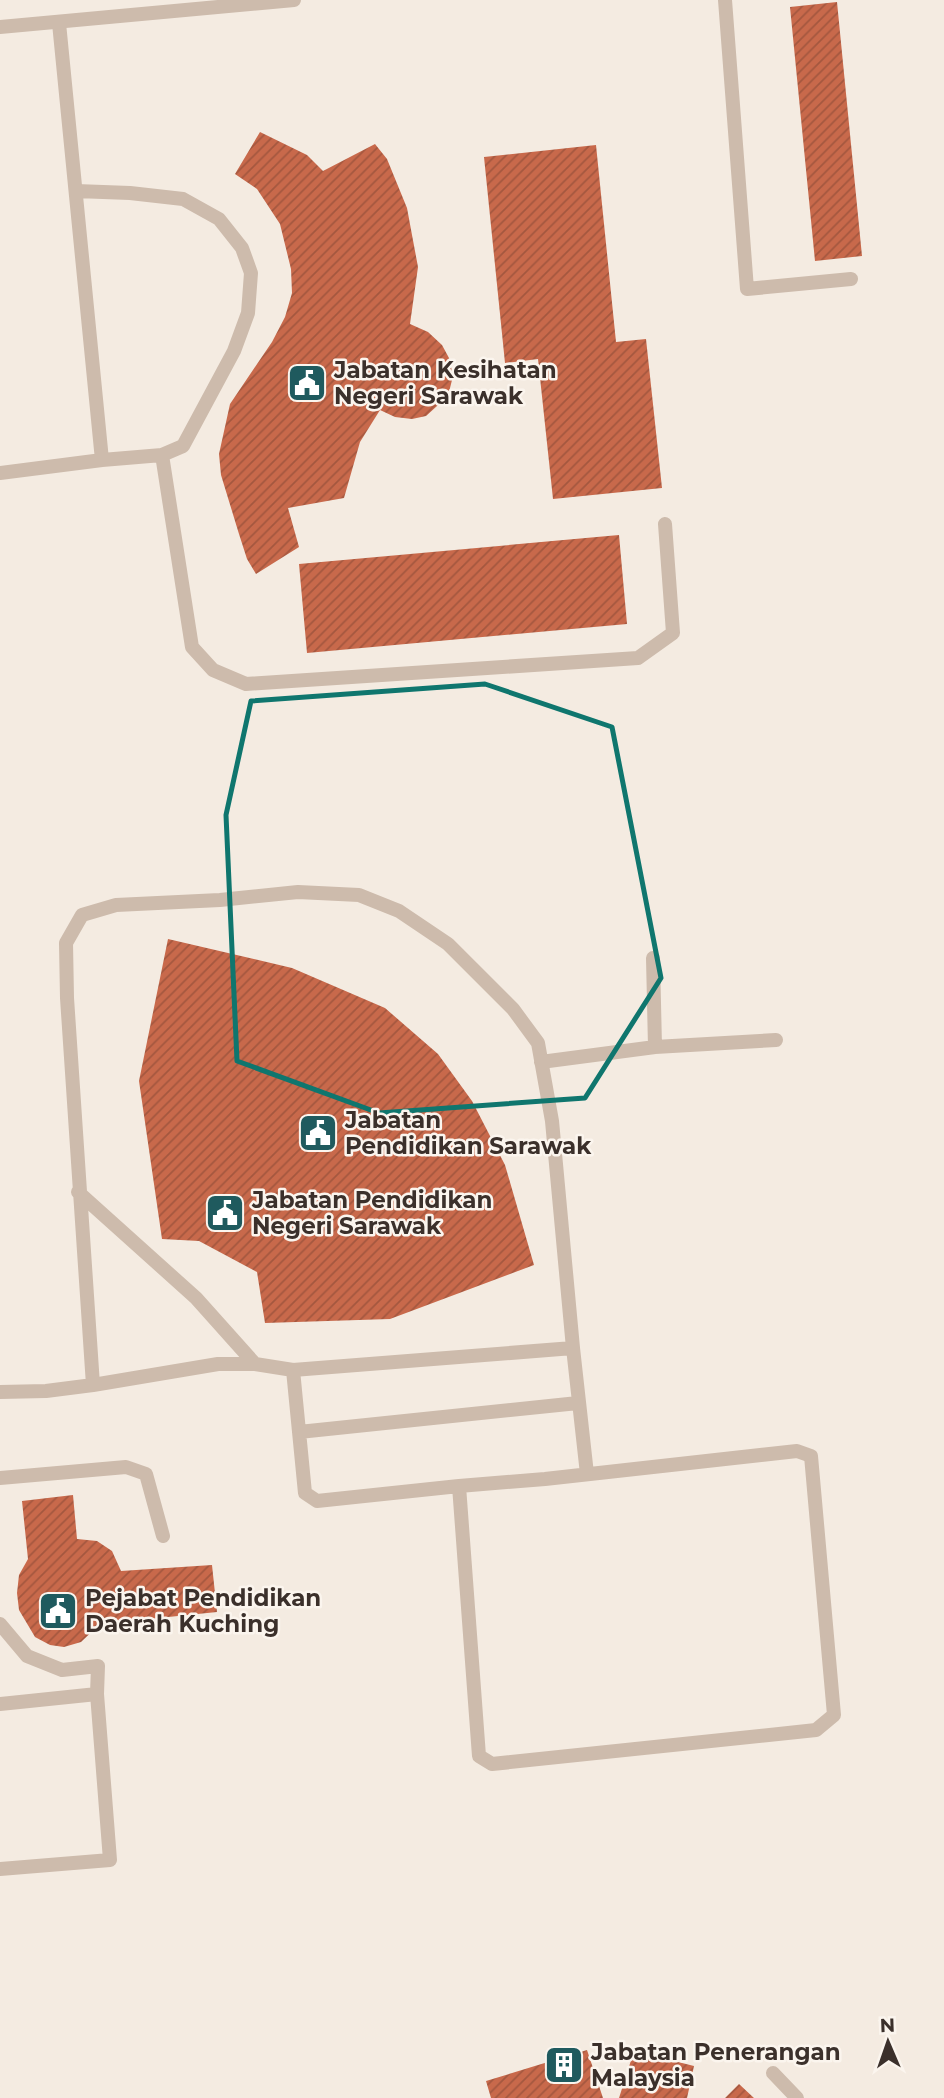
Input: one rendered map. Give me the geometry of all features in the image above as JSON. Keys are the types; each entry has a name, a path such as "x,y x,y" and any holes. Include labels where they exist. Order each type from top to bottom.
{"lane":[{"path":"0,27 293,0"},
{"path":"725,0 747,289 851,279"},
{"path":"60,23 102,460"},
{"path":"0,473 162,455 183,446 234,351 248,313 251,273 242,248 219,219 183,199 76,191"},
{"path":"162,455 192,647 213,670 246,684 638,659 673,633 664,524"},
{"path":"93,1385 78,1192 66,943 82,915 116,905 220,900 298,892 359,895 399,911 448,944 513,1009 538,1043 552,1121 587,1474"},
{"path":"653,958 655,1047"},
{"path":"541,1062 655,1047 775,1040"},
{"path":"78,1192 196,1298 254,1364"},
{"path":"0,1392 46,1391 93,1385 218,1364 254,1364 293,1370 573,1348"},
{"path":"293,1370 305,1493 317,1501 458,1486 587,1474 797,1451 811,1456 834,1715 816,1730 492,1764 479,1756 458,1486"},
{"path":"299,1432 578,1403"},
{"path":"0,1478 126,1467 146,1474 163,1535"},
{"path":"0,1624 27,1656 62,1671 98,1666 97,1693 110,1860 0,1869"},
{"path":"0,1704 97,1693"},
{"path":"773,2073 797,2098"}],"highlighted area":[{"path":"485,684 612,727 661,978 585,1098 379,1113 237,1061 226,815 251,701"}],"building":[{"path":"837,2 862,256 815,261 790,7"},
{"path":"260,132 307,155 323,171 375,144 387,159 407,208 418,267 410,324 428,332 442,345 449,358 453,376 448,396 426,416 412,419 395,417 380,410 360,442 344,498 288,508 299,547 256,574 247,559 239,534 221,475 219,454 230,404 272,342 285,317 292,293 291,269 280,224 257,189 235,174"},
{"path":"596,145 616,342 646,339 662,488 553,499 538,359 505,363 484,157"},
{"path":"619,535 627,624 307,653 299,564"},
{"name":"Jabatan Pendidikan Sarawak","path":"168,939 292,968 385,1008 438,1054 472,1101 505,1165 534,1265 390,1319 265,1323 257,1272 199,1241 162,1239 139,1081"},
{"name":"Pejabat Pendidikan Daerah Kuching","path":"73,1495 77,1539 97,1541 112,1551 121,1571 212,1565 217,1612 100,1624 81,1642 64,1647 50,1645 35,1637 19,1610 17,1593 19,1575 28,1559 22,1501"},
{"name":"Jabatan Penerangan Malaysia","path":"587,2050 603,2098 491,2098 486,2081"},
{"name":"Jabatan Penerangan Malaysia","path":"634,2051 694,2066 687,2098 619,2098"},
{"name":"Jabatan Penerangan Malaysia","path":"739,2084 754,2098 725,2098"}],"place":[{"name":"Jabatan Kesihatan Negeri Sarawak","path":"307,383"},
{"name":"Jabatan Pendidikan Sarawak","path":"318,1133"},
{"name":"Jabatan Pendidikan Negeri Sarawak","path":"225,1213"},
{"name":"Pejabat Pendidikan Daerah Kuching","path":"58,1611"},
{"name":"Jabatan Penerangan Malaysia","path":"564,2065"}]}
